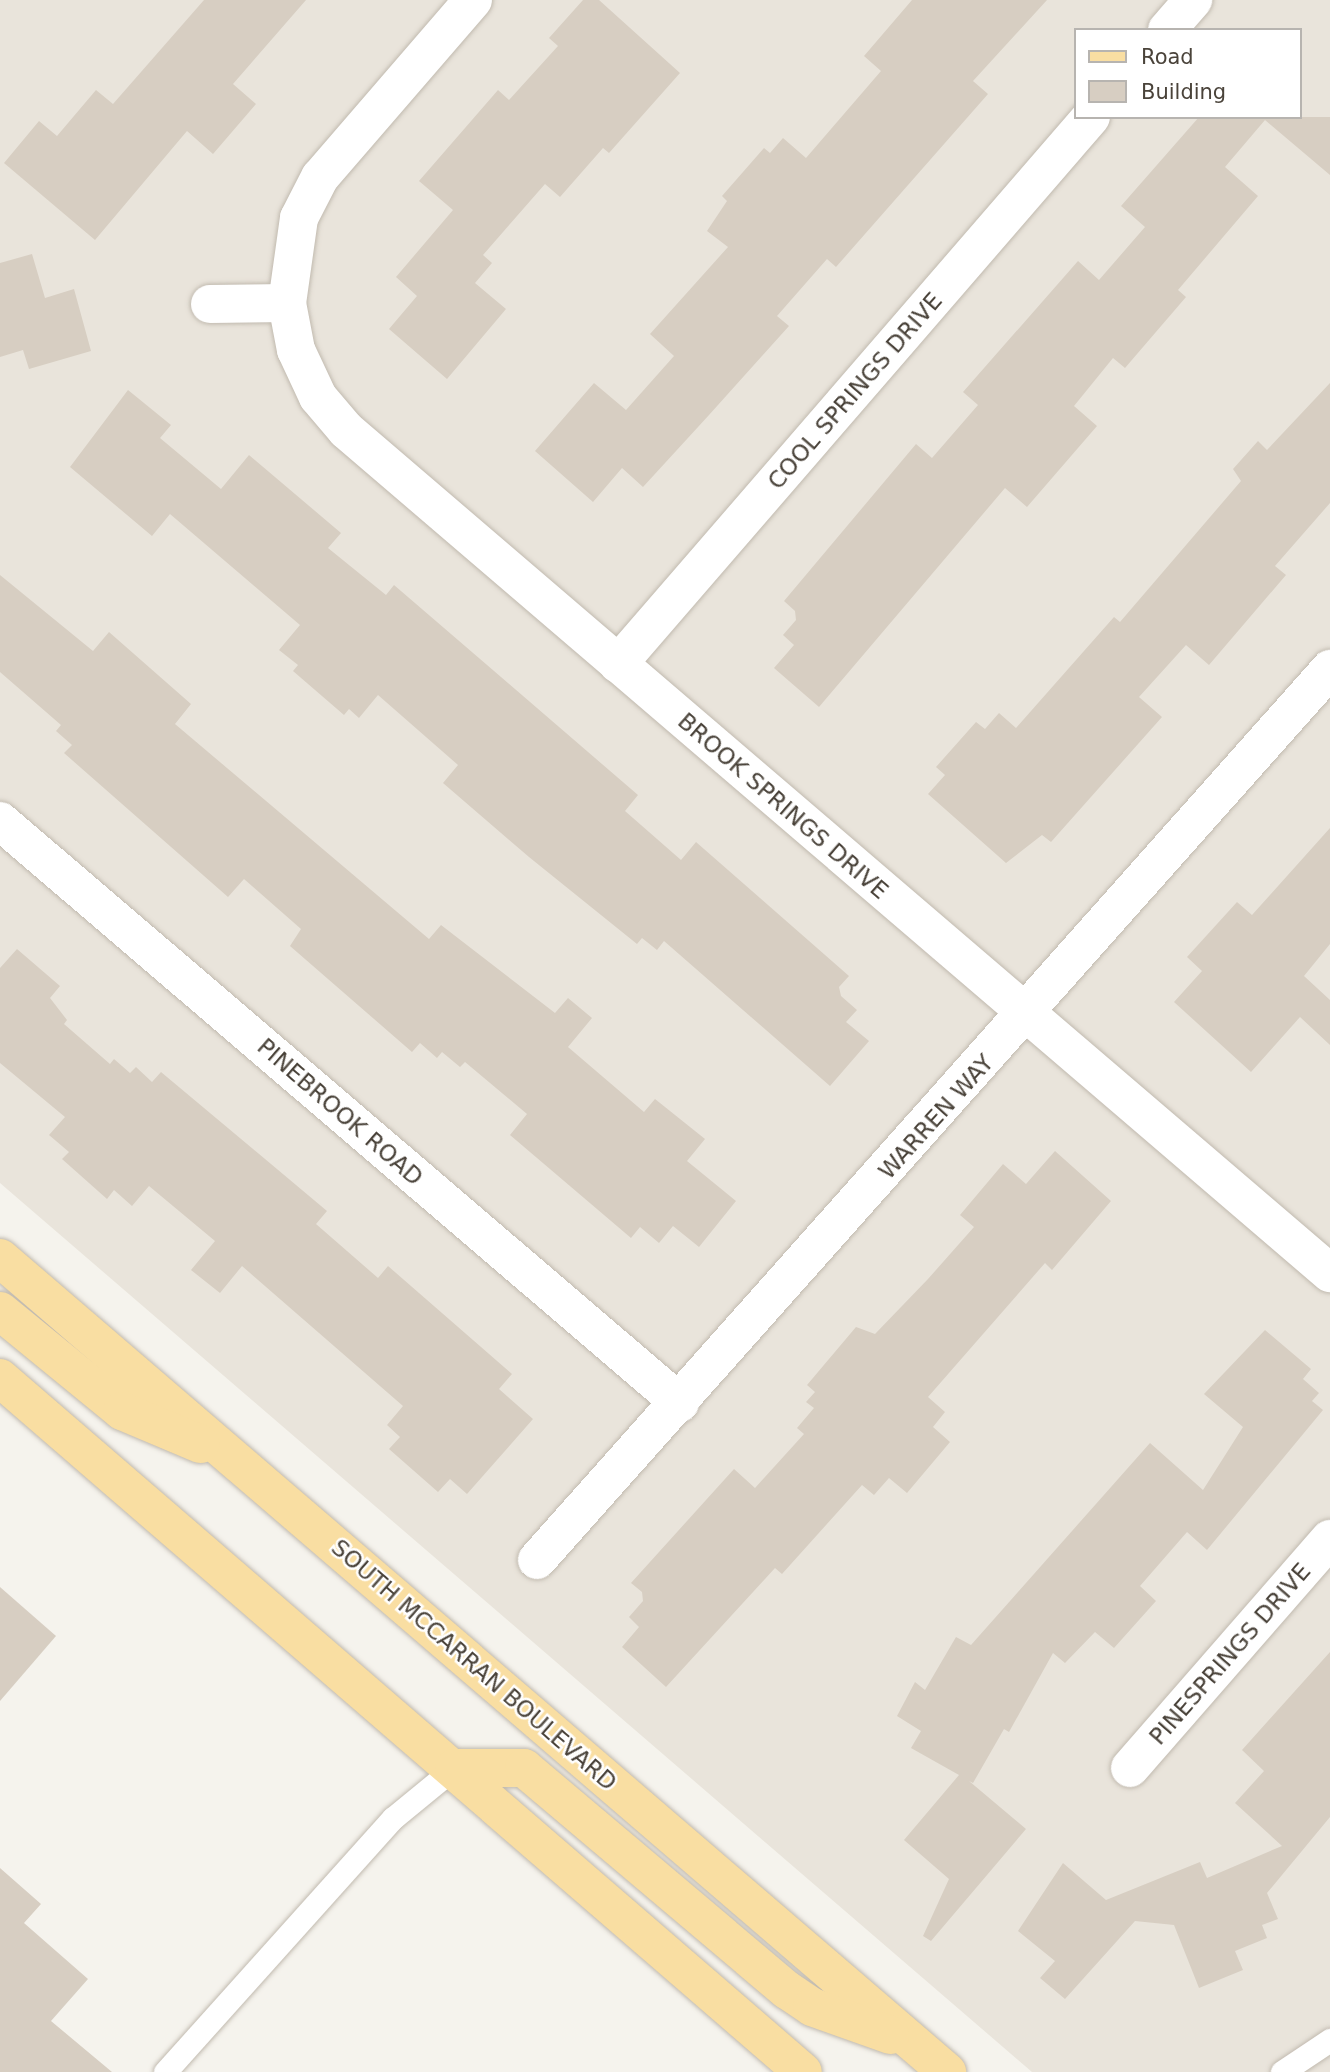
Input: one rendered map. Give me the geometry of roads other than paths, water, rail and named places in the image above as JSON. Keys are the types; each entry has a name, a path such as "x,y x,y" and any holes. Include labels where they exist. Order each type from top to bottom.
{"main road":[{"name":"SOUTH MCCARRAN BOULEVARD","path":"0,1258 947,2072"},
{"path":"0,1311 122,1411 234,1458"},
{"path":"0,1378 803,2072"},
{"path":"454,1768 524,1768 787,1990 812,2007 915,2045"}],"street":[{"name":"BROOK SPRINGS DRIVE","path":"473,0 320,177 299,218 287,303 296,350 318,397 346,430 1330,1273"},
{"path":"1169,28 1193,0"},
{"name":"COOL SPRINGS DRIVE","path":"618,664 1089,119"},
{"path":"210,304 287,303"},
{"name":"WARREN WAY","path":"537,1560 1027,1015 1330,669"},
{"name":"PINEBROOK ROAD","path":"0,821 680,1403"},
{"name":"PINESPRINGS DRIVE","path":"1130,1768 1330,1539"}],"lane":[{"path":"165,2072 393,1818 454,1768"},
{"path":"1282,2072 1330,2040"}]}
